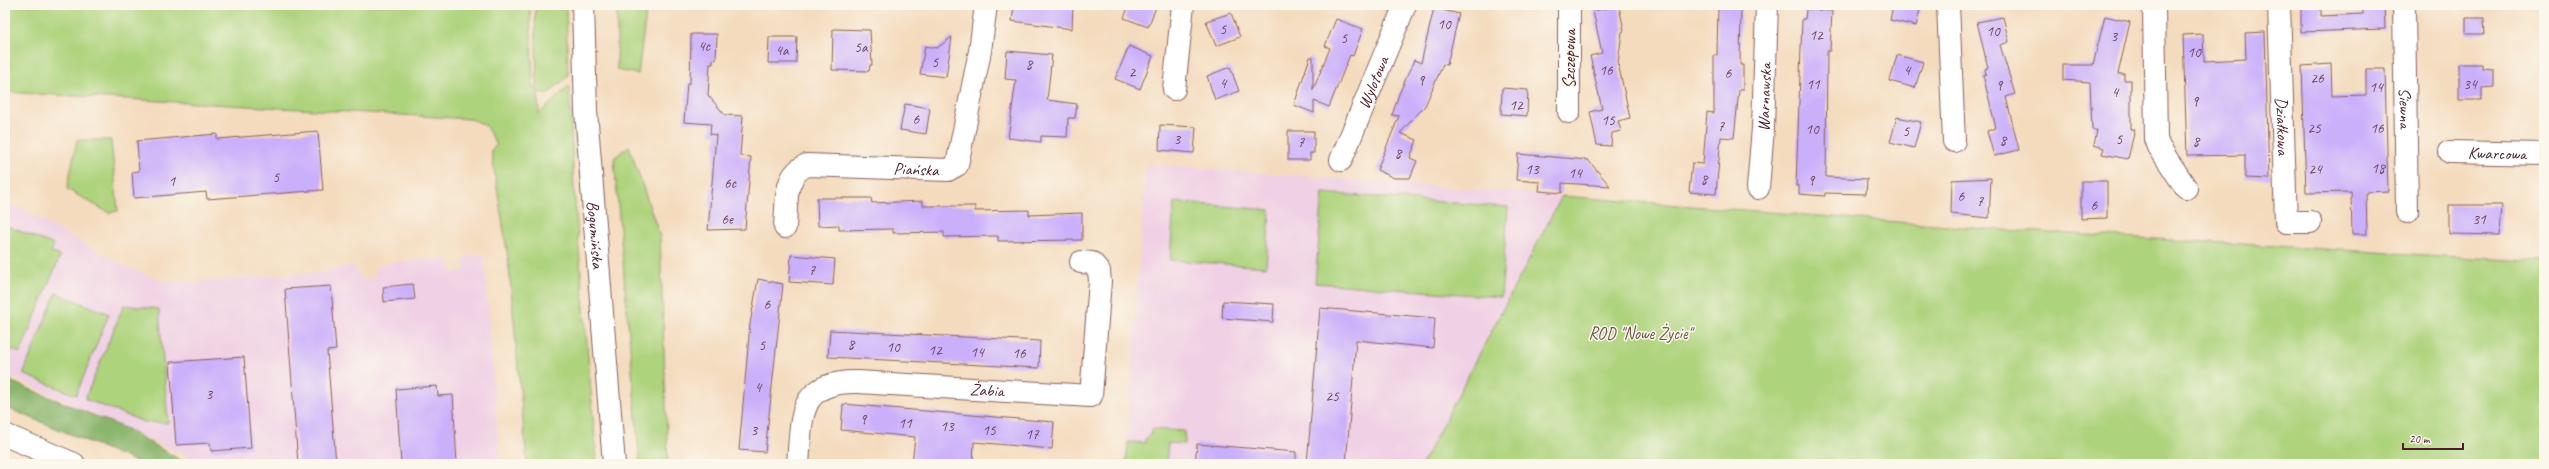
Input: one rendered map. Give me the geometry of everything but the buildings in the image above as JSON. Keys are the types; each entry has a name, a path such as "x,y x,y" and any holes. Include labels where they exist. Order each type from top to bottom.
{"street":[{"name":"Bogumińska","path":"583,5 587,126 614,464"},
{"name":"Piańska","path":"785,226 790,178 797,169 807,165 948,170 957,165 980,51 986,5"},
{"path":"1174,89 1183,5"},
{"name":"Wylotowa","path":"1341,160 1405,5"},
{"name":"Szczepowa","path":"1569,5 1569,112"},
{"name":"Warnawska","path":"1758,188 1763,128 1767,5"},
{"path":"1948,5 1954,141"},
{"path":"2154,5 2156,139 2158,146 2186,188"},
{"name":"Działkowa","path":"2279,5 2286,222 2310,222"},
{"name":"Siewna","path":"2404,5 2407,212"},
{"name":"Kwarcowa","path":"2450,152 2544,154"},
{"name":"Żabia","path":"798,464 805,406 814,393 830,384 858,382 1091,396 1100,281 1099,271 1092,263 1081,262"},
{"path":"5,435 74,464"}],"shaded area":[{"path":"1146,164 1562,196 1422,464 1125,464"},
{"path":"5,202 16,206 129,268 164,281 198,283 203,281 323,272 351,265 356,268 361,280 374,279 377,266 390,262 447,258 451,272 464,271 464,256 484,255 500,464 205,464 5,374"}],"green space":[{"path":"5,5 530,5 533,87 537,90 535,5 566,5 568,76 547,95 538,91 539,114 569,86 574,189 597,464 527,464 508,257 491,150 497,145 485,125 471,119 5,92"},
{"path":"617,5 647,5 638,74 617,70"},
{"path":"77,140 111,140 118,211 109,213 67,189"},
{"path":"629,146 660,237 668,464 640,464 614,158"},
{"path":"1323,193 1508,207 1501,297 1315,283"},
{"name":"ROD \"Nowe Życie\"","path":"1562,196 1987,229 2544,262 2544,464 1422,464"},
{"path":"1174,202 1270,210 1266,267 1170,260"},
{"path":"5,225 54,245 51,252 60,256 20,353 11,349 5,363"},
{"path":"56,293 109,314 76,395 23,374"},
{"path":"124,305 159,309 168,423 144,422 85,399"},
{"path":"5,379 127,429 187,464 142,464 5,407"},
{"path":"1152,429 1184,431 1185,444 1168,443 1166,464 1126,464 1128,442 1145,443 1145,439 1152,434"}]}
